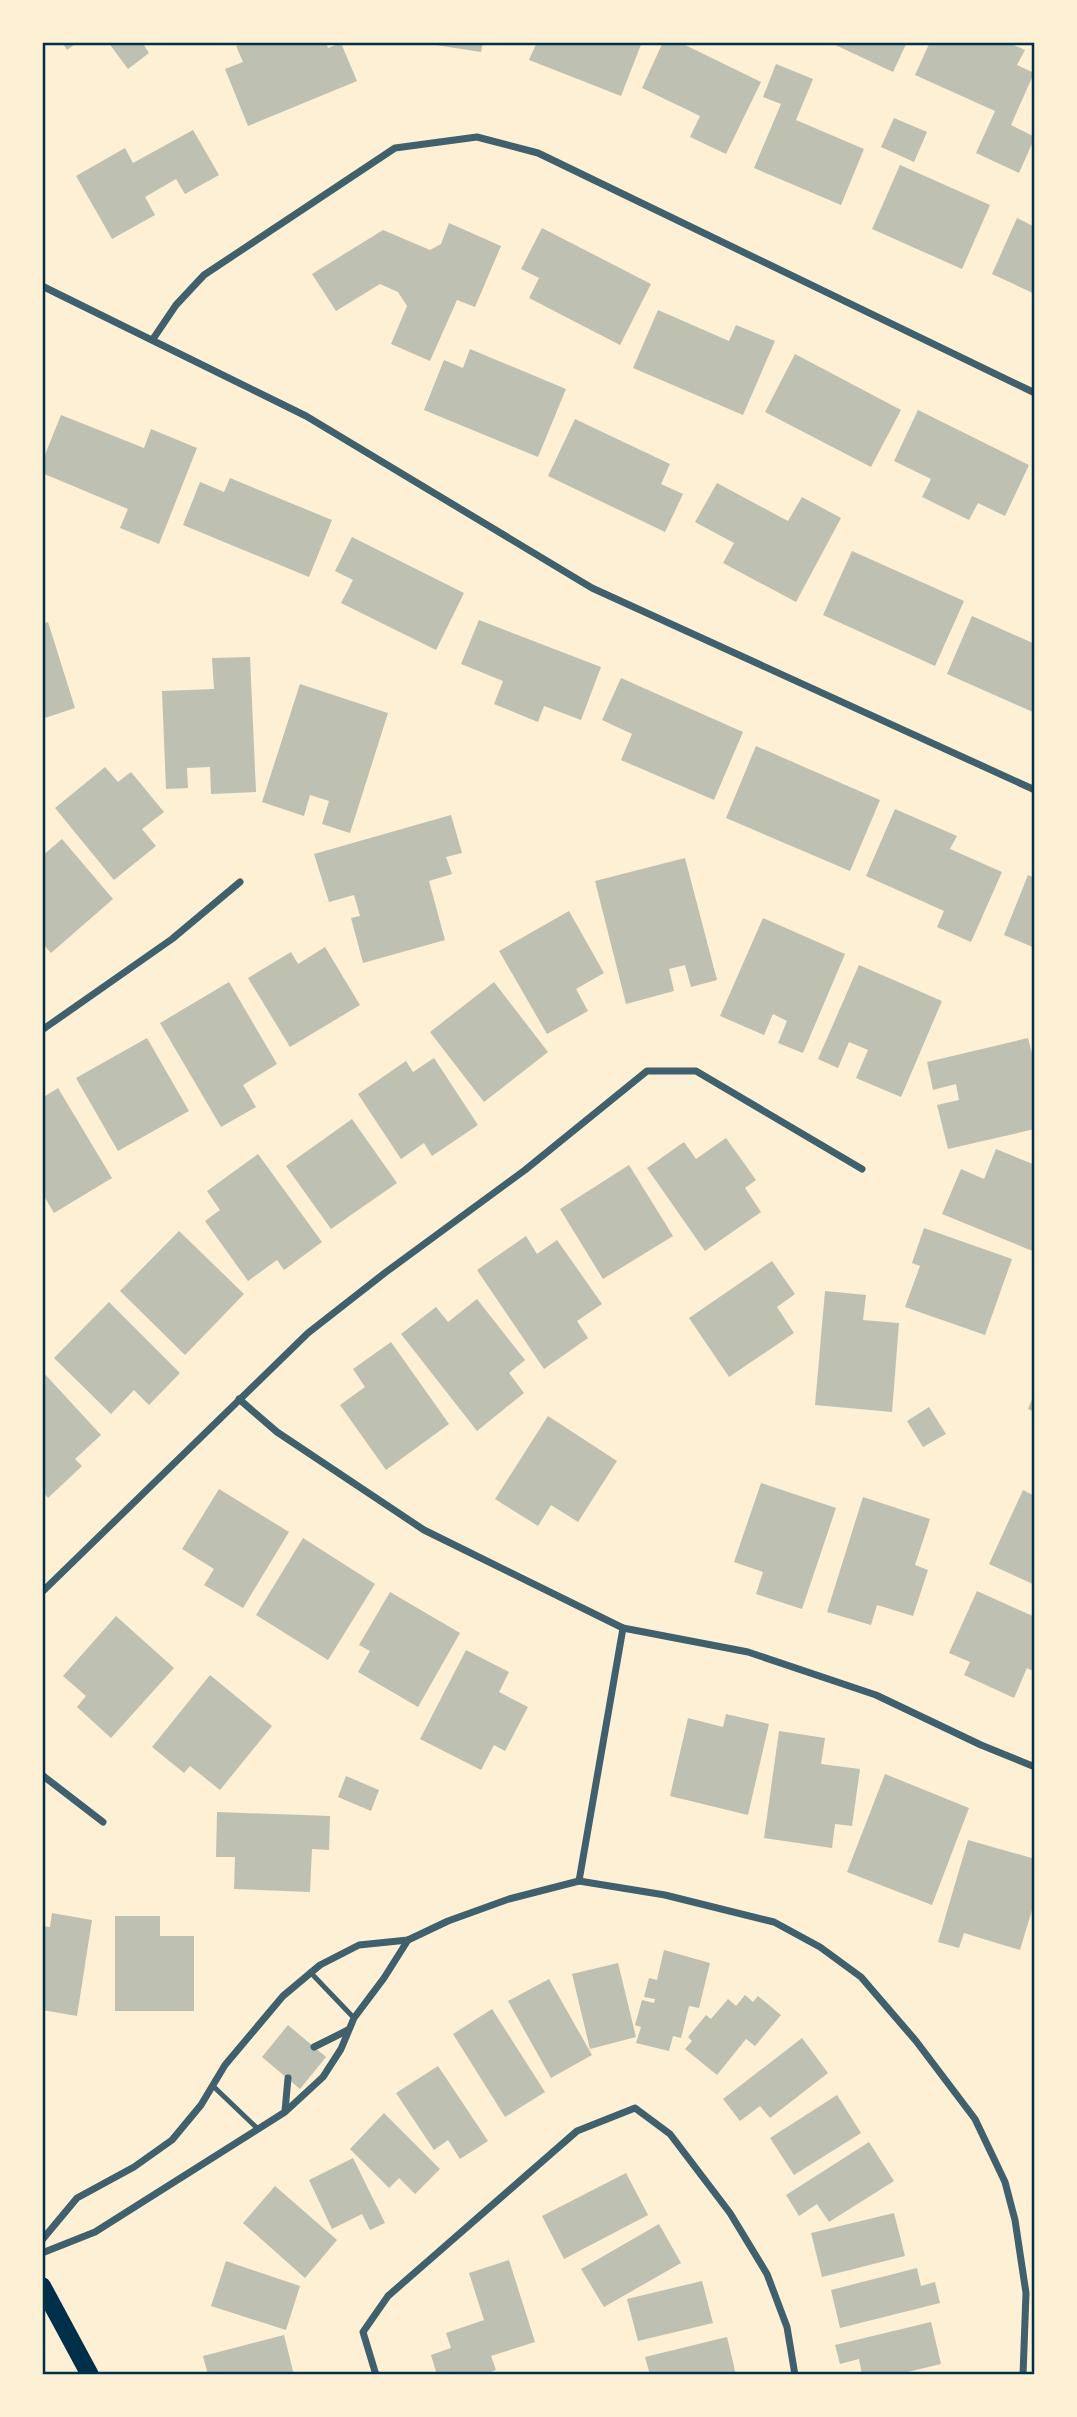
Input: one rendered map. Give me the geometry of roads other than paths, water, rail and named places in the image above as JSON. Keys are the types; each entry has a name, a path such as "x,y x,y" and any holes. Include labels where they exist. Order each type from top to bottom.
{"main road":[{"path":"42,2286 90,2375"}],"street":[{"path":"153,339 176,305 204,275 395,148 477,137 538,153 1035,393"},
{"path":"42,286 306,416 592,588 1035,790"},
{"path":"42,1030 172,939 240,882"},
{"path":"42,1592 308,1333 525,1170 647,1071 696,1071 862,1169"},
{"path":"239,1399 277,1432 424,1530 623,1628 748,1652 876,1695 1035,1768"},
{"path":"579,1881 623,1628"},
{"path":"42,1776 103,1822"},
{"path":"42,2240 77,2198 134,2167 172,2140 201,2105 225,2065 283,1996 320,1965 359,1945 408,1940 448,1921 509,1899 579,1881 665,1895 774,1922 820,1947 861,1977 916,2041 975,2119 1004,2182 1015,2220 1026,2293 1023,2375"},
{"path":"42,2253 95,2232 285,2112 323,2077 341,2049 354,2018 408,1940"},
{"path":"314,2047 349,2030"},
{"path":"285,2112 288,2078"},
{"path":"376,2375 363,2332 388,2296 577,2131 635,2108 670,2134 730,2213 767,2274 787,2327 795,2375"},
{"path":"1026,2293 1035,2294"}],"lane":[{"path":"310,1972 354,2018"},
{"path":"213,2086 258,2129"}]}
